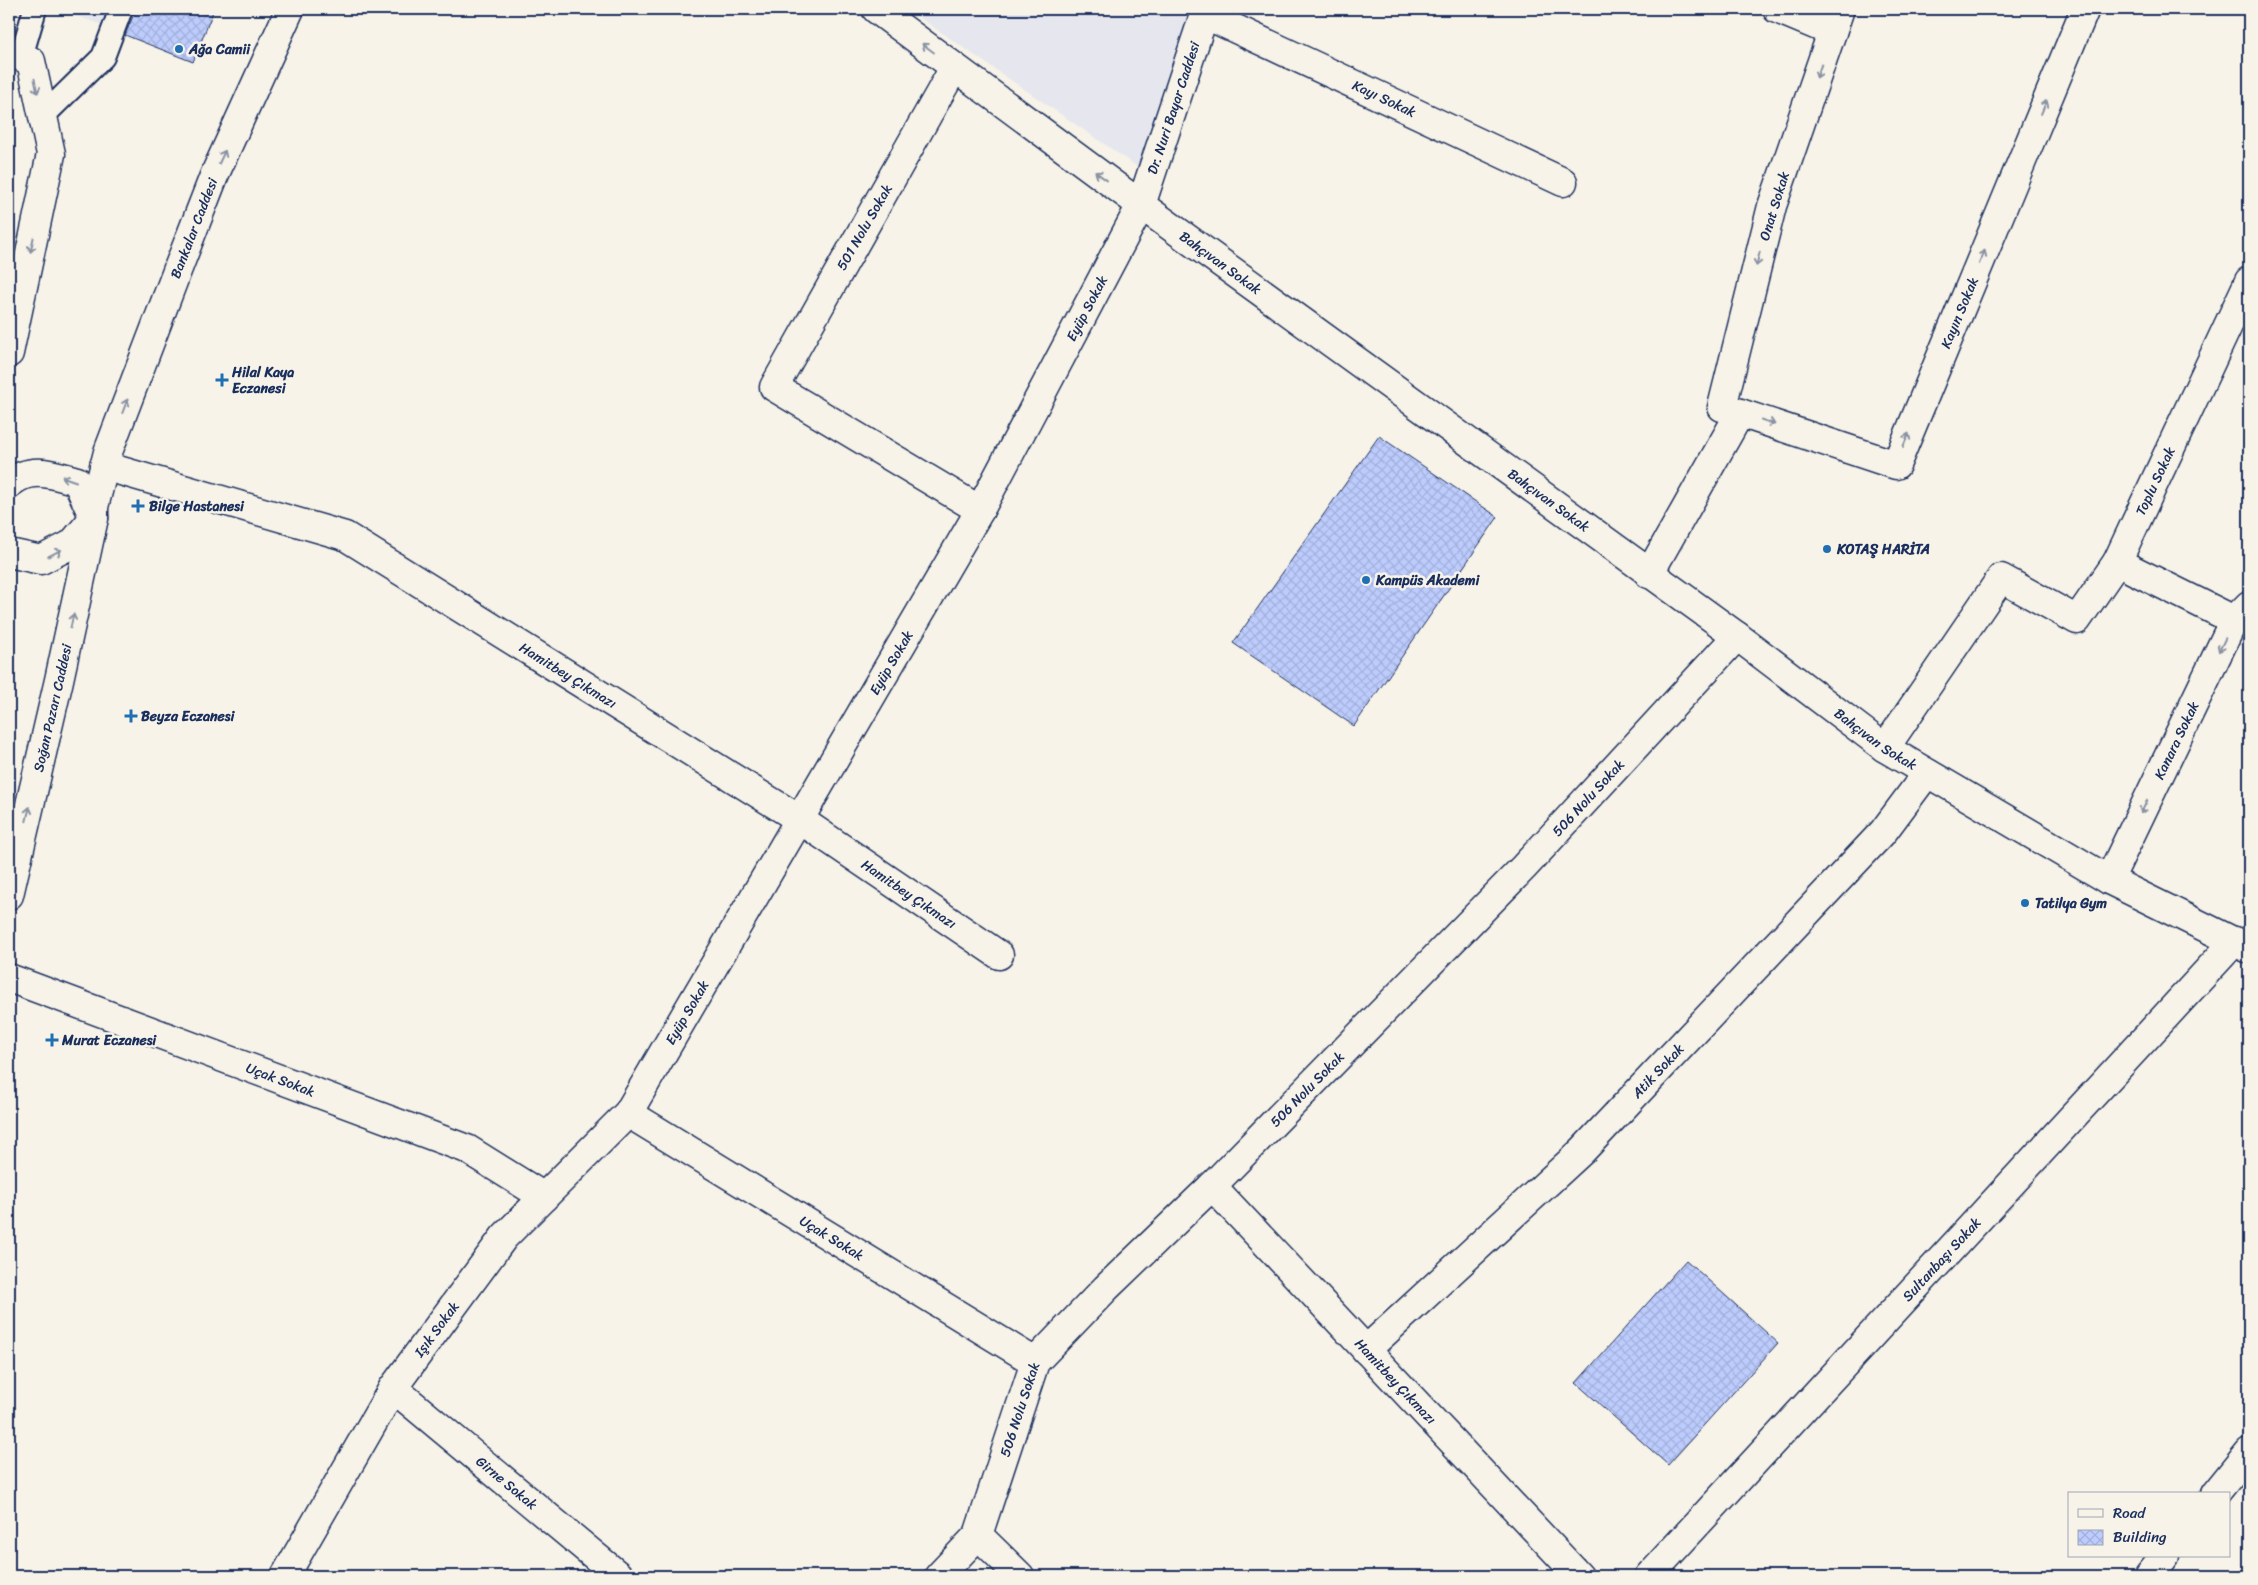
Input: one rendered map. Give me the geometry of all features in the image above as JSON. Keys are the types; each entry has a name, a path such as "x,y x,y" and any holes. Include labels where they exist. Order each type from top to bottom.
{"street":[{"path":"42,116 104,57 121,9"},
{"name":"Bankalar Caddesi","path":"94,518 94,507 106,459 214,176 290,9"},
{"name":"Bahçıvan Sokak","path":"876,9 1141,205 1737,636 1885,748 2109,880 2242,945"},
{"path":"1777,9 1836,21"},
{"name":"Kayın Sokak","path":"1731,410 1896,465 2085,9"},
{"name":"Kayı Sokak","path":"1205,11 1563,182"},
{"name":"Dr. Nuri Bayar Caddesi","path":"1141,205 1205,11"},
{"path":"9,353 51,154 31,61 15,54 33,17"},
{"name":"Onat Sokak","path":"1731,410 1772,206 1836,21"},
{"name":"501 Nolu Sokak","path":"954,68 774,387 980,510"},
{"name":"Eyüp Sokak","path":"628,1113 980,510 1141,205"},
{"name":"Toplu Sokak","path":"1885,748 2001,578 2077,620 2117,562 2249,281"},
{"path":"1649,574 1731,410"},
{"name":"Hamitbey Çıkmazı","path":"106,459 345,536 800,819 999,955"},
{"path":"9,484 16,477 44,471 77,482 94,518 72,544 41,560 9,553"},
{"name":"Soğan Pazarı Caddesi","path":"9,895 94,518"},
{"path":"2117,562 2242,612"},
{"name":"Kanara Sokak","path":"2109,880 2242,612"},
{"name":"506 Nolu Sokak","path":"939,1576 978,1535 1035,1362 1106,1288 1212,1186 1524,867 1737,636"},
{"name":"Atik Sokak","path":"1366,1350 1582,1151 1883,832 1927,772"},
{"name":"Sultanbaşı Sokak","path":"1649,1576 2242,945"},
{"name":"Uçak Sokak","path":"9,978 467,1149 544,1197"},
{"name":"Işık Sokak","path":"285,1576 393,1388 504,1237 628,1113"},
{"name":"Uçak Sokak","path":"628,1113 1035,1362"},
{"name":"Hamitbey Çıkmazı","path":"1212,1186 1579,1576"},
{"name":"Girne Sokak","path":"393,1388 619,1576"},
{"path":"2217,1492 2249,1452"},
{"path":"978,1535 1020,1576"},
{"path":"2149,1576 2163,1558"}],"shaded area":[{"path":"56,9 114,9 108,27"},
{"path":"907,9 1197,9 1145,172"}],"building":[{"name":"Ağa Camii","path":"136,9 214,9 193,62 125,35"},
{"name":"Kampüs Akademi","path":"1379,436 1498,517 1354,726 1233,643"},
{"path":"1686,1260 1778,1343 1668,1465 1576,1383"}],"place":[{"name":"Ağa Camii","path":"179,49"},
{"name":"Hilal Kaya Eczanesi","path":"222,380"},
{"name":"Bilge Hastanesi","path":"138,506"},
{"name":"KOTAŞ HARİTA","path":"1827,549"},
{"name":"Kampüs Akademi","path":"1366,580"},
{"name":"Beyza Eczanesi","path":"131,716"},
{"name":"Tatilya Gym","path":"2025,903"},
{"name":"Murat Eczanesi","path":"52,1040"}]}
